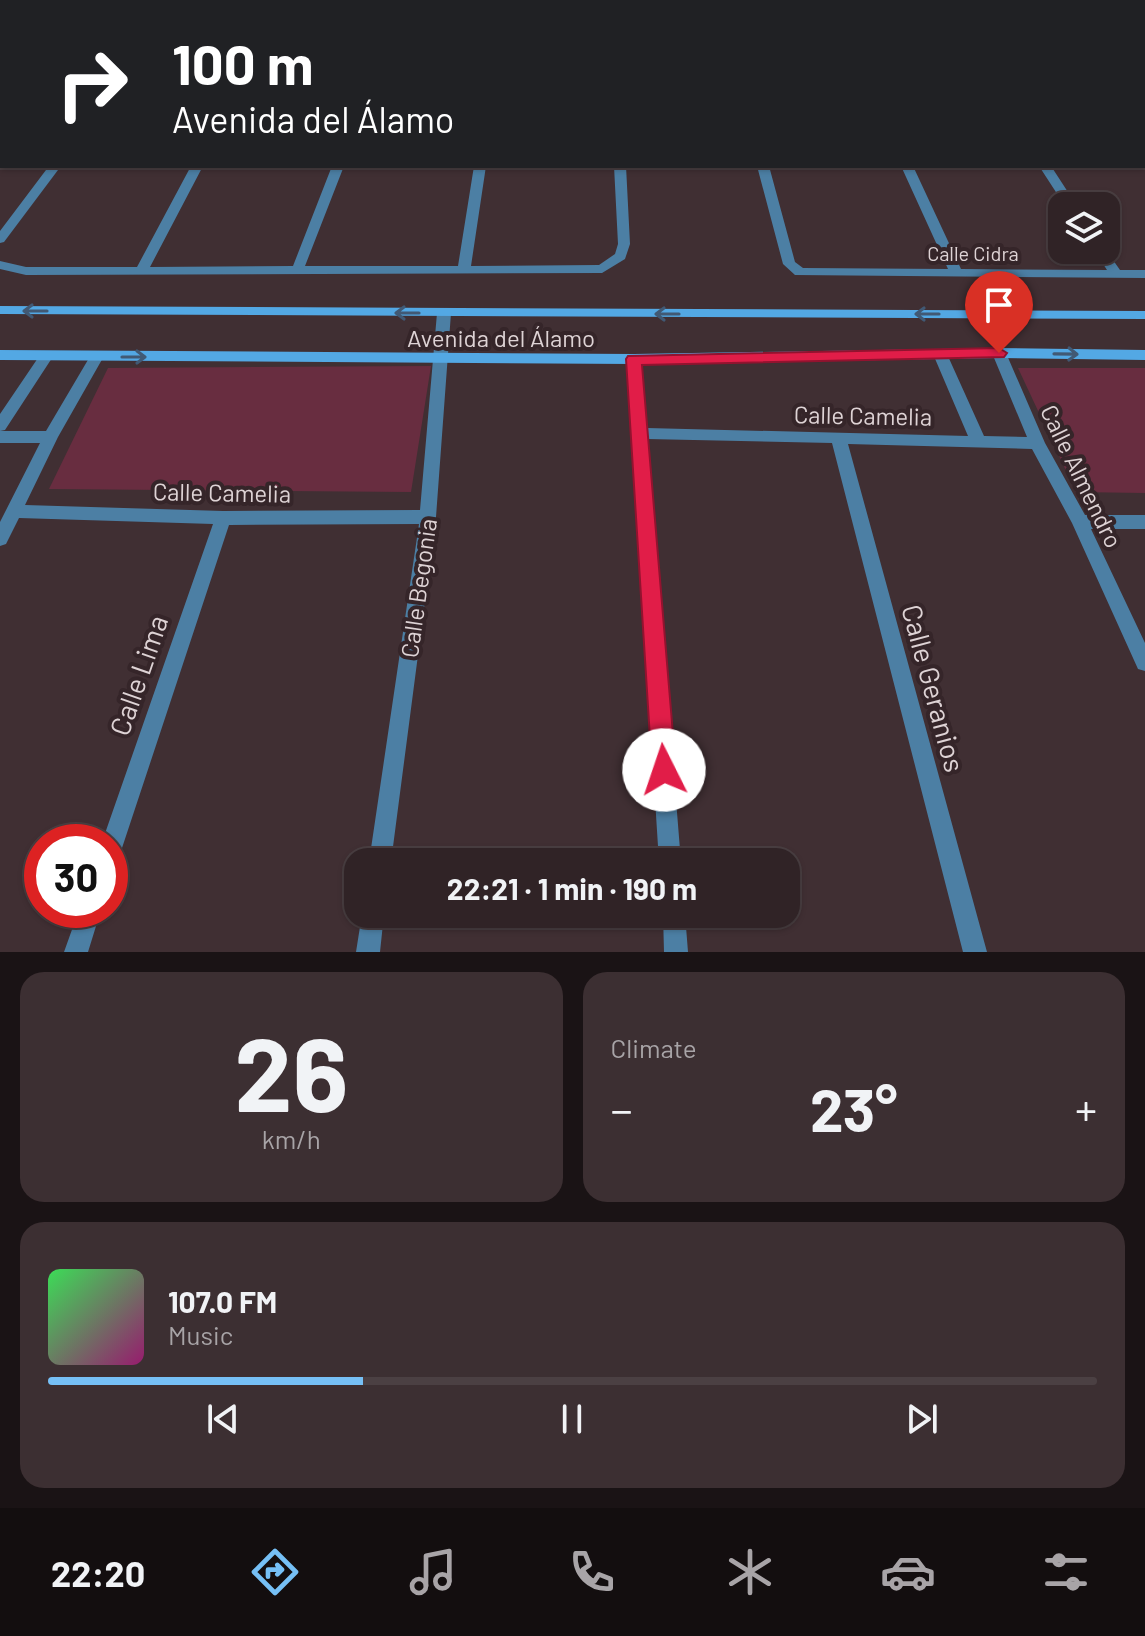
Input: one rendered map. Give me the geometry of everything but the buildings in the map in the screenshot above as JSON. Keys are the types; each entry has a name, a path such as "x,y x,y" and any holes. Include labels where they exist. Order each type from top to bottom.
{"street":[{"path":"0,239 53,168"},
{"path":"141,271 196,168"},
{"path":"298,269 337,168"},
{"path":"464,271 480,168"},
{"path":"0,265 26,271 602,269 621,256 624,244 620,168"},
{"name":"Calle Cidra","path":"764,168 789,264 800,272 1145,274"},
{"path":"908,168 957,274"},
{"path":"1046,168 1062,192"},
{"path":"1109,264 1116,274"},
{"name":"Avenida del Álamo","path":"0,310 1145,315"},
{"name":"Calle Begonia","path":"382,848 428,517 444,313"},
{"name":"Avenida del Álamo","path":"0,355 634,359 999,353 1145,355"},
{"name":"Calle Almendro","path":"999,353 1037,443 1080,522 1145,663"},
{"path":"940,354 978,441"},
{"path":"0,426 47,355"},
{"path":"0,539 50,437 97,356"},
{"path":"634,359 669,848"},
{"name":"Calle Camelia","path":"641,433 1037,443"},
{"path":"0,437 50,437"},
{"name":"Calle Geranios","path":"839,439 975,952"},
{"name":"Calle Camelia","path":"15,511 223,518 428,517"},
{"name":"Calle Lima","path":"119,824 223,518"},
{"path":"1080,522 1145,522"},
{"path":"76,952 84,928"},
{"path":"368,952 371,928"},
{"path":"675,928 676,952"}],"shaded area":[{"path":"431,366 411,492 49,489 108,368"},
{"path":"1018,368 1145,368 1145,493 1076,492"}],"route":[{"path":"664,770 634,359 999,353"}]}
